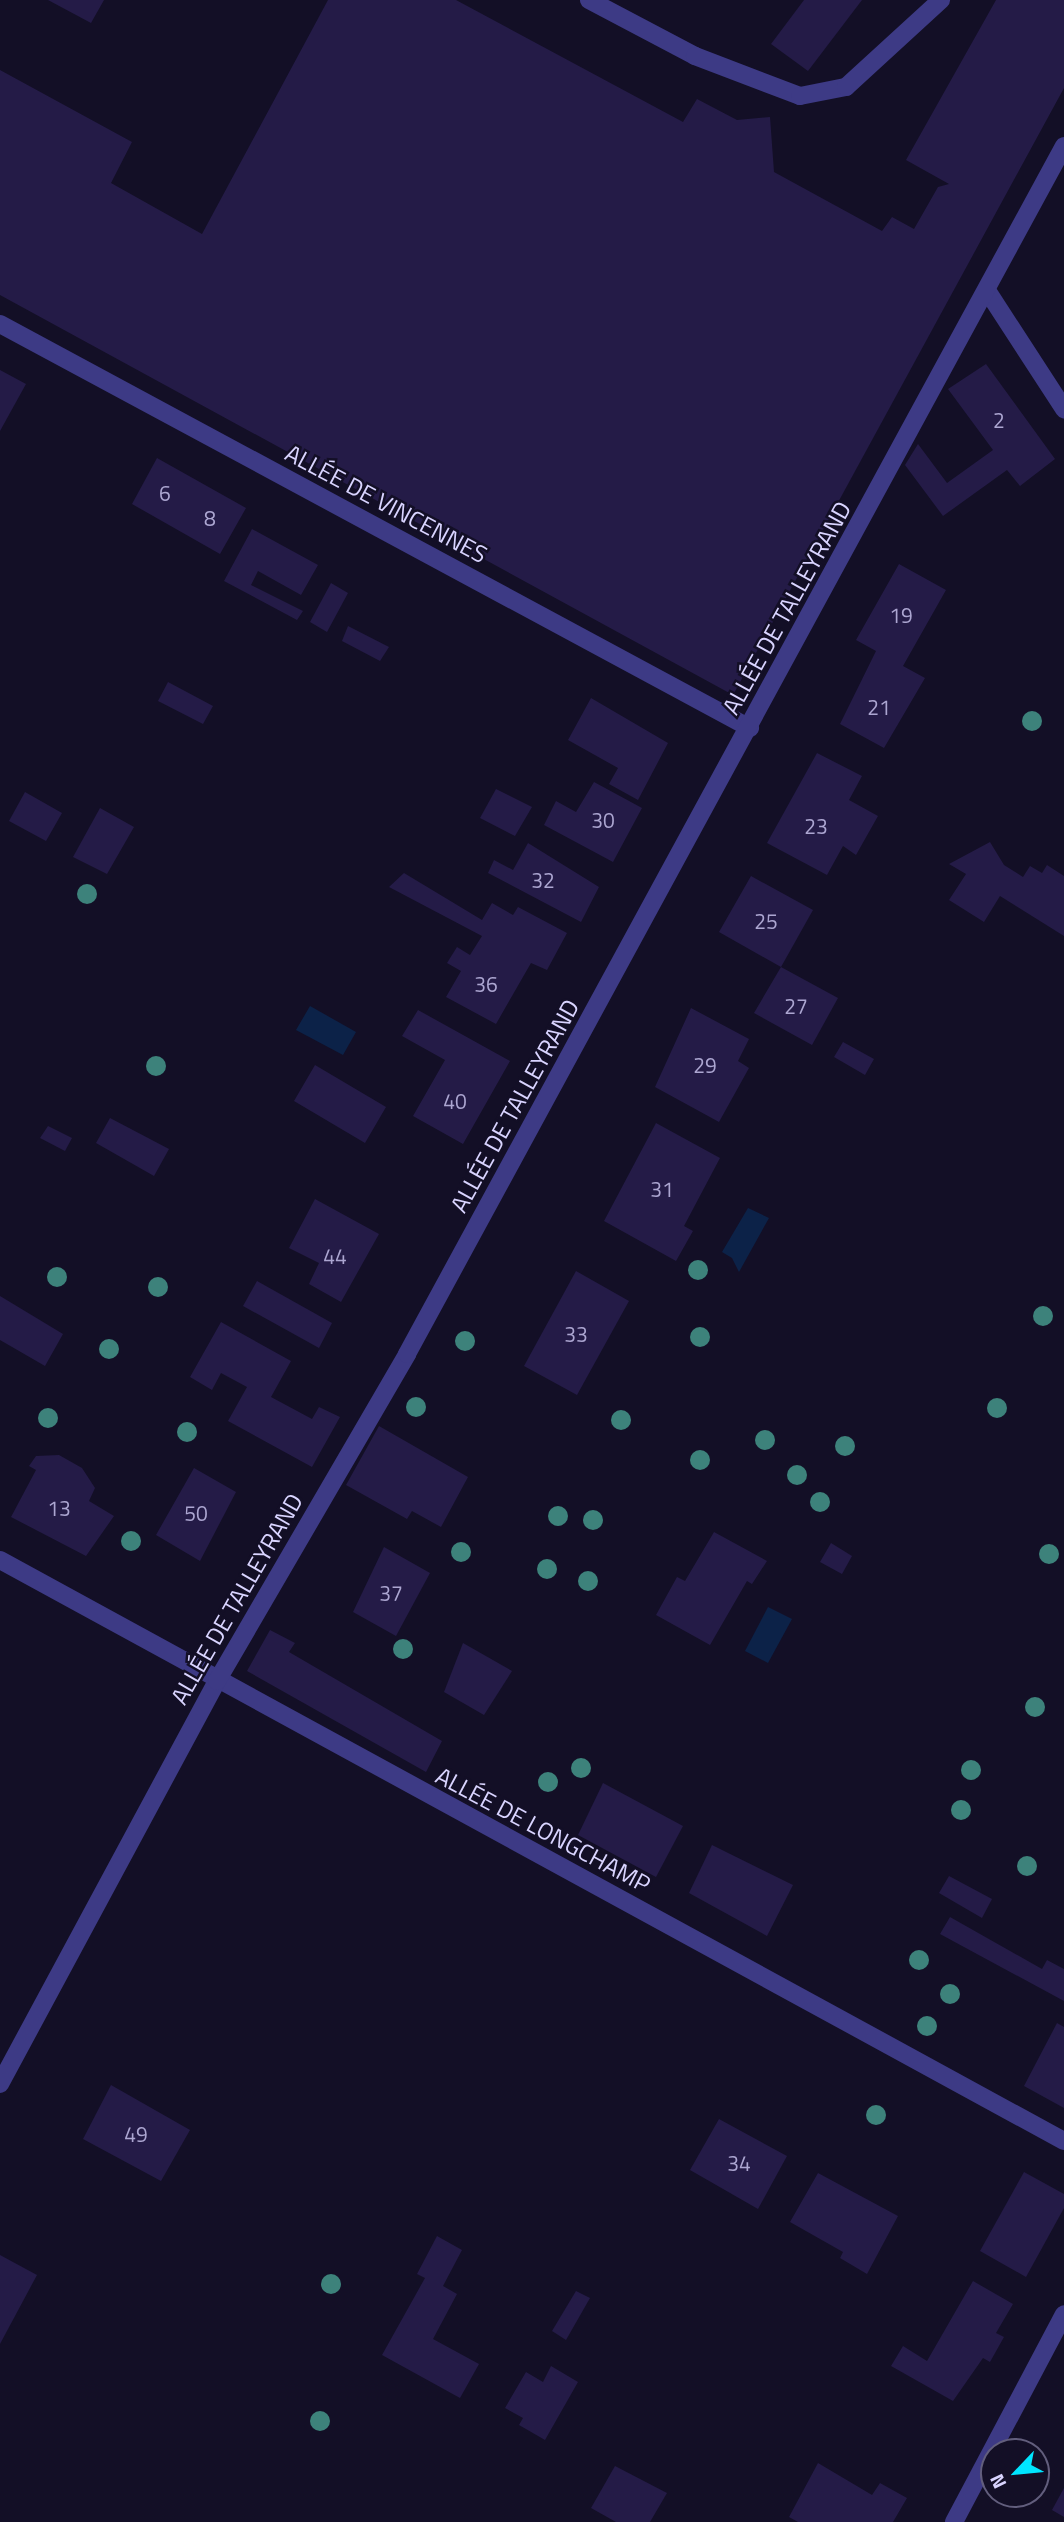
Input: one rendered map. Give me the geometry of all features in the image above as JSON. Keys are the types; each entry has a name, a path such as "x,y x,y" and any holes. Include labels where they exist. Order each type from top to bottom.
{"street":[{"path":"589,0 695,57 800,96 846,87 941,0"},
{"name":"ALLÉE DE TALLEYRAND","path":"0,2084 217,1681 407,1354 988,292 1064,146"},
{"path":"988,292 1064,409"},
{"name":"ALLÉE DE VINCENNES","path":"0,324 750,728"},
{"name":"ALLÉE DE LONGCHAMP","path":"0,1560 217,1681 1064,2141"},
{"path":"954,2522 1064,2314"}],"water":[{"path":"310,1006 356,1032 343,1055 296,1030"},
{"path":"748,1208 769,1218 739,1272 732,1258 722,1252"},
{"path":"768,1607 792,1619 768,1663 745,1651"}],"building":[{"path":"48,0 104,0 91,23"},
{"path":"328,0 456,0 683,122 697,99 737,120 770,117 774,172 882,231 892,217 914,229 938,187 949,184 906,160 996,0 1064,0 1064,88 733,695 0,295 0,70 132,142 111,183 202,234"},
{"path":"804,0 862,0 808,71 771,44"},
{"path":"986,364 1055,459 1020,486 1007,470 943,516 905,465 918,444 947,483 993,450 948,389"},
{"path":"0,370 26,384 0,431"},
{"path":"157,458 246,508 220,554 132,504"},
{"path":"252,529 318,565 301,595 258,571 251,585 303,611 297,620 224,581"},
{"path":"899,564 946,590 903,666 925,678 884,748 840,724 876,651 856,640"},
{"path":"331,583 348,593 327,632 310,622"},
{"path":"348,626 389,647 380,661 342,641"},
{"path":"168,682 213,706 203,724 158,701"},
{"path":"591,698 668,743 638,800 609,784 618,768 568,740"},
{"path":"817,753 862,776 849,800 878,816 856,855 843,846 827,875 767,843"},
{"path":"594,782 642,808 613,862 544,825 556,801 576,812"},
{"path":"496,789 532,807 515,836 480,818"},
{"path":"25,792 62,813 46,841 9,821"},
{"path":"100,808 134,827 107,874 73,857"},
{"path":"990,842 1004,865 1023,877 1030,866 1042,873 1047,865 1064,876 1064,936 1000,896 984,922 949,900 966,874 949,864"},
{"path":"528,843 599,887 581,922 488,873 494,860 513,870"},
{"path":"404,873 482,920 492,903 513,915 518,907 567,933 547,970 531,963 496,1024 446,997 461,971 447,963 457,947 470,955 482,936 389,887"},
{"path":"751,876 813,910 781,967 719,932"},
{"path":"781,967 838,998 812,1045 754,1013"},
{"path":"691,1008 749,1039 738,1061 749,1068 719,1122 655,1087"},
{"path":"418,1010 510,1061 463,1144 413,1116 445,1060 402,1036"},
{"path":"843,1042 874,1059 865,1075 834,1057"},
{"path":"315,1065 386,1107 365,1143 294,1101"},
{"path":"110,1118 169,1149 154,1176 96,1143"},
{"path":"656,1123 720,1158 684,1226 693,1231 676,1261 604,1221"},
{"path":"48,1126 72,1138 65,1151 40,1138"},
{"path":"315,1199 379,1234 341,1302 309,1284 319,1263 289,1248"},
{"path":"576,1271 629,1301 577,1395 524,1366"},
{"path":"257,1281 332,1323 319,1348 243,1306"},
{"path":"0,1296 63,1334 45,1366 0,1340"},
{"path":"221,1322 291,1361 271,1397 312,1419 319,1407 340,1417 312,1467 228,1421 247,1387 221,1373 212,1390 190,1377"},
{"path":"379,1426 468,1477 441,1527 412,1511 407,1519 346,1485"},
{"path":"59,1455 82,1468 95,1488 89,1501 114,1516 86,1556 11,1517 36,1470 29,1466 36,1456"},
{"path":"194,1468 236,1492 200,1561 156,1535"},
{"path":"714,1532 767,1561 752,1584 747,1581 710,1645 656,1615 677,1577 685,1581"},
{"path":"831,1543 852,1556 842,1574 820,1562"},
{"path":"384,1547 430,1573 396,1636 353,1612"},
{"path":"270,1630 295,1643 289,1652 442,1741 426,1772 247,1671"},
{"path":"463,1643 512,1671 484,1715 444,1692"},
{"path":"603,1783 683,1826 656,1877 578,1835"},
{"path":"712,1845 793,1885 767,1936 689,1893"},
{"path":"949,1876 992,1899 982,1918 939,1893"},
{"path":"950,1917 1042,1969 1047,1960 1064,1969 1064,2001 940,1934"},
{"path":"1057,2023 1064,2027 1064,2108 1024,2086"},
{"path":"111,2085 190,2130 161,2181 83,2139"},
{"path":"719,2119 787,2156 758,2209 690,2170"},
{"path":"1024,2172 1064,2194 1064,2208 1026,2277 980,2251"},
{"path":"818,2173 898,2216 867,2274 840,2258 843,2252 790,2222"},
{"path":"437,2236 462,2250 443,2286 457,2294 433,2339 479,2364 460,2398 382,2355 425,2278 417,2274"},
{"path":"0,2255 37,2275 0,2344"},
{"path":"973,2281 1013,2304 996,2333 1004,2337 990,2362 983,2358 953,2401 891,2366 903,2346 927,2361"},
{"path":"576,2291 590,2298 566,2340 552,2331"},
{"path":"551,2366 578,2382 545,2440 519,2425 523,2418 505,2408 526,2372 543,2382"},
{"path":"818,2463 872,2495 880,2483 907,2498 893,2522 798,2522 789,2517"},
{"path":"615,2466 667,2493 650,2522 616,2522 591,2508"},
{"path":"1064,2488 1064,2517 1052,2510"}]}
